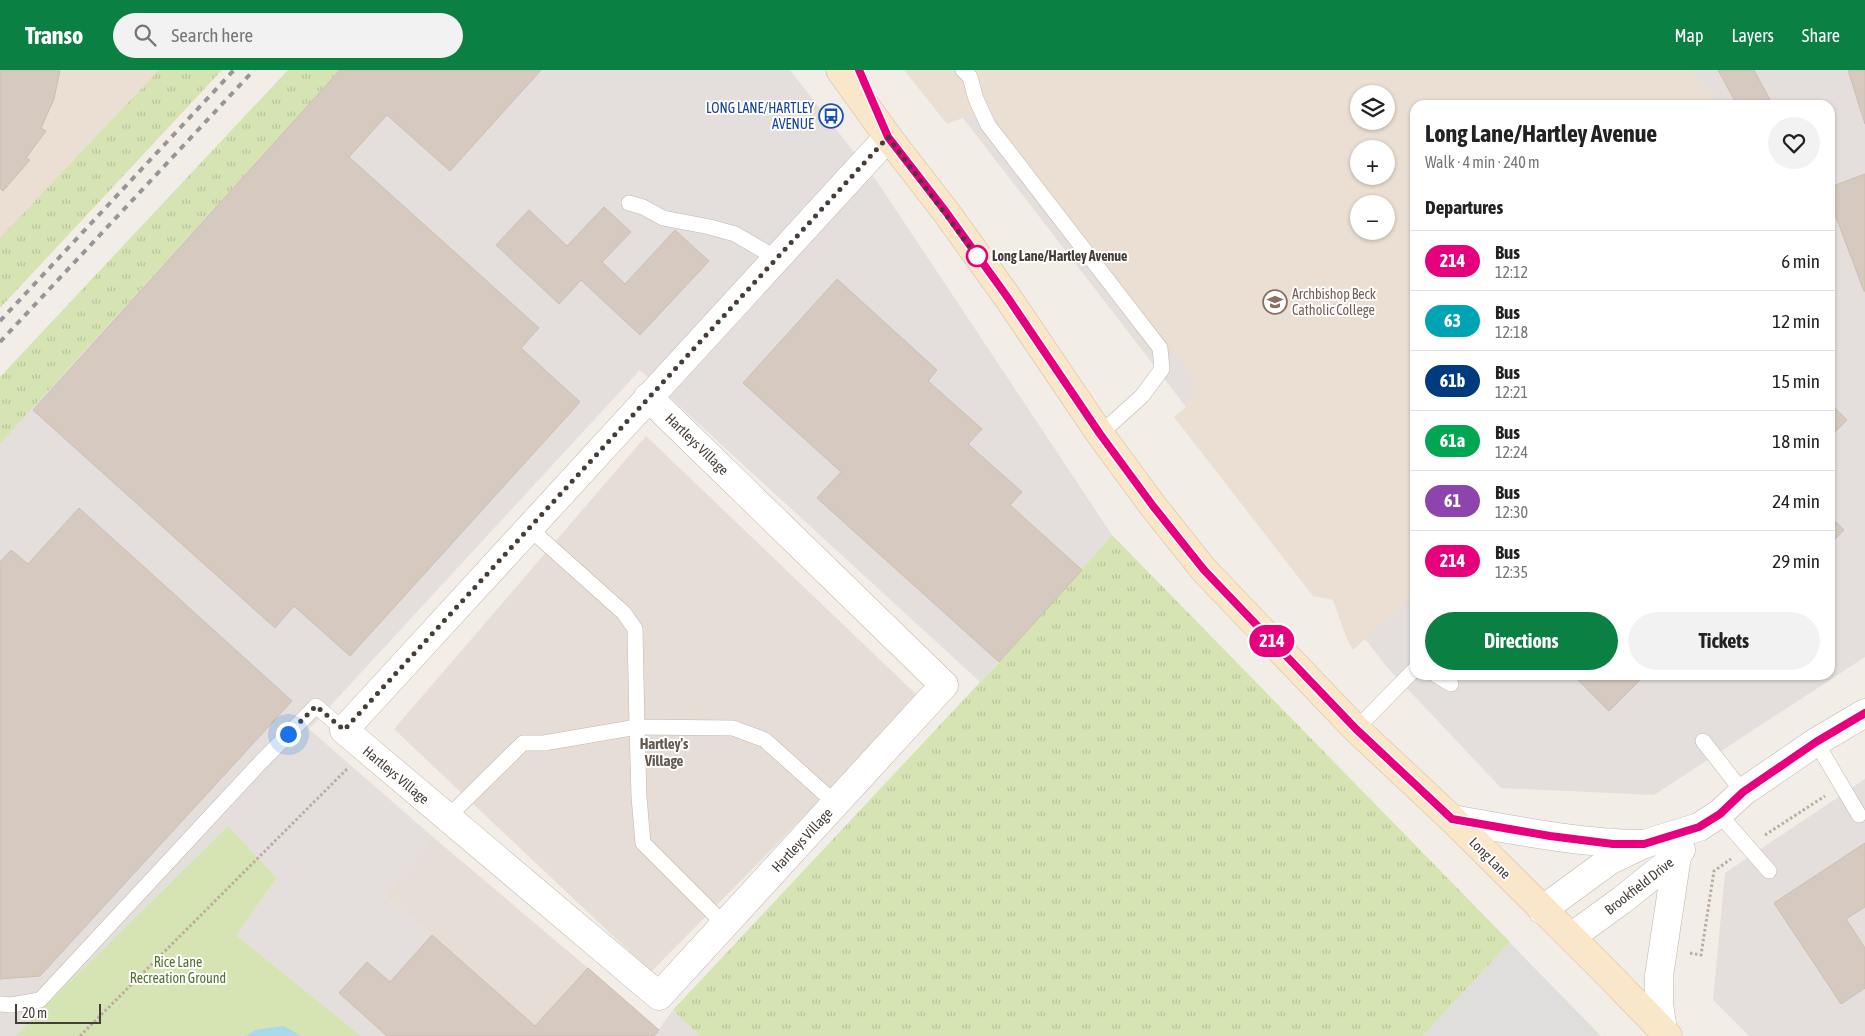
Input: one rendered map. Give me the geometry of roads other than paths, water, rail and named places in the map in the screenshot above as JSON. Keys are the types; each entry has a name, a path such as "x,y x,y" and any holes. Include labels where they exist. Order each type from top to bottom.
{"main road":[{"name":"Long Lane","path":"840,70 1008,298 1100,434 1153,506 1204,570 1356,729 1452,819 1666,1033"},
{"name":"Long Lane","path":"859,70 888,137"}],"street":[{"path":"344,730 888,137"},
{"name":"Hartleys Village","path":"344,730 659,996 944,685 648,397"},
{"name":"Brookfield Drive","path":"1571,937 1622,900 1677,856 1709,820 1743,792 1816,742 1865,712"},
{"path":"1452,819 1550,836 1613,844 1644,844"},
{"name":"Brookfield Drive","path":"1542,910 1610,861 1644,844 1709,820"},
{"path":"1666,1033 1659,1004 1660,976 1677,856"}],"lane":[{"path":"963,70 970,77 976,99 988,125 1160,348 1162,369 1142,396 1100,434"},
{"path":"629,202 663,218 735,234 776,258"},
{"path":"529,528 624,613 635,629 639,797 643,843 724,924"},
{"path":"1356,729 1410,675"},
{"path":"1444,680 1451,684"},
{"path":"0,1015 6,1004 40,1000 260,763 316,706 344,730"},
{"path":"447,818 523,743 544,743 637,727 733,728 765,740 835,803"},
{"path":"1703,741 1743,792"},
{"path":"1816,742 1859,815"},
{"path":"1709,820 1768,871"}],"water":[{"path":"284,1026 301,1036 246,1036 255,1030"}],"railway":[{"path":"0,321 234,70"},
{"path":"0,342 254,70"}],"place":[{"name":"LONG LANE/HARTLEY AVENUE","path":"831,116"},
{"name":"Long Lane/Hartley Avenue","path":"977,256"},
{"name":"Archbishop Beck Catholic College","path":"1275,302"}],"district":[{"name":"Hartley's Village","path":"664,752"}],"park label":[{"name":"Rice Lane Recreation Ground","path":"178,970"}]}
